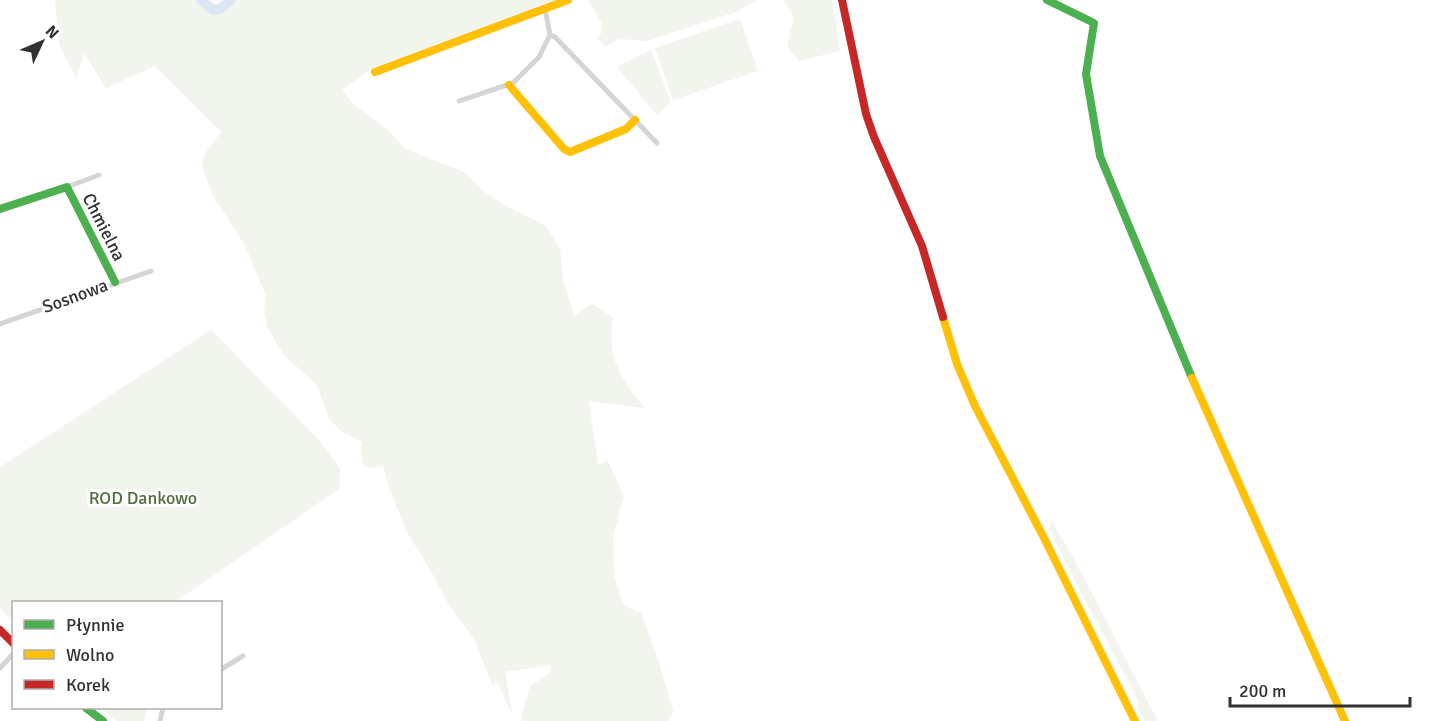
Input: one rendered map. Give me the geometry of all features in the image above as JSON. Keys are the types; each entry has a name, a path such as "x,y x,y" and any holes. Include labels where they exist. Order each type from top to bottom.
{"street":[{"path":"375,72 568,0"},
{"path":"842,0 866,114 919,239 960,372 975,406 1047,543 1135,721"},
{"path":"1047,0 1063,9 1084,16 1094,23 1086,74 1100,156 1168,323 1345,721"},
{"path":"459,100 513,83 539,57 550,35 545,9"},
{"path":"550,35 555,37 657,142"},
{"path":"509,85 564,149 570,152 626,129 635,120"},
{"name":"Chmielna","path":"0,209 99,175"},
{"name":"Chmielna","path":"67,187 115,282"},
{"name":"Sosnowa","path":"0,324 150,271"},
{"path":"0,630 12,642"},
{"path":"0,668 12,655"},
{"path":"222,669 243,656"},
{"path":"87,709 103,721"}],"green space":[{"path":"55,0 195,0 212,12 235,0 557,0 369,70 342,90 354,105 388,130 405,149 464,172 483,191 506,206 545,225 560,249 563,278 574,316 592,304 613,317 611,331 613,356 628,387 645,408 589,401 598,464 608,461 624,496 613,537 614,575 624,606 641,613 657,656 673,711 669,721 522,721 530,686 550,673 551,665 505,672 512,713 495,679 493,687 475,640 450,607 407,532 390,491 383,466 370,468 363,464 362,442 341,431 329,419 317,385 285,356 267,327 264,310 266,296 246,247 212,194 202,165 206,152 221,132 155,66 106,88 84,53 76,79 59,43"},
{"path":"588,0 757,0 736,12 647,41 619,39 605,47 597,38 602,32 601,21"},
{"path":"784,0 832,0 840,51 799,61 787,46 794,18"},
{"path":"740,19 758,71 673,100 655,48"},
{"path":"651,50 671,102 657,115 617,67"},
{"name":"ROD Dankowo","path":"211,330 321,442 340,469 339,489 176,601 12,601 12,621 0,608 0,467"},
{"path":"1050,522 1053,523 1081,572 1158,721 1145,721 1137,707 1138,700 1073,577 1050,530"},
{"path":"103,709 148,709 144,721 116,721"}],"waterway":[{"path":"201,0 213,10 220,9 231,0"}],"traffic: fast":[{"path":"1047,0 1094,23 1086,74 1100,156 1192,378"},
{"path":"0,209 67,187 115,282"},
{"path":"87,709 103,721"}],"traffic: slow":[{"path":"375,72 568,0"},
{"path":"509,85 564,149 570,152 626,129 635,120"},
{"path":"943,317 957,364 975,406 1135,721"},
{"path":"1192,378 1345,721"}],"traffic: jam":[{"path":"842,0 866,114 922,246 943,317"},
{"path":"0,630 12,642"}]}
